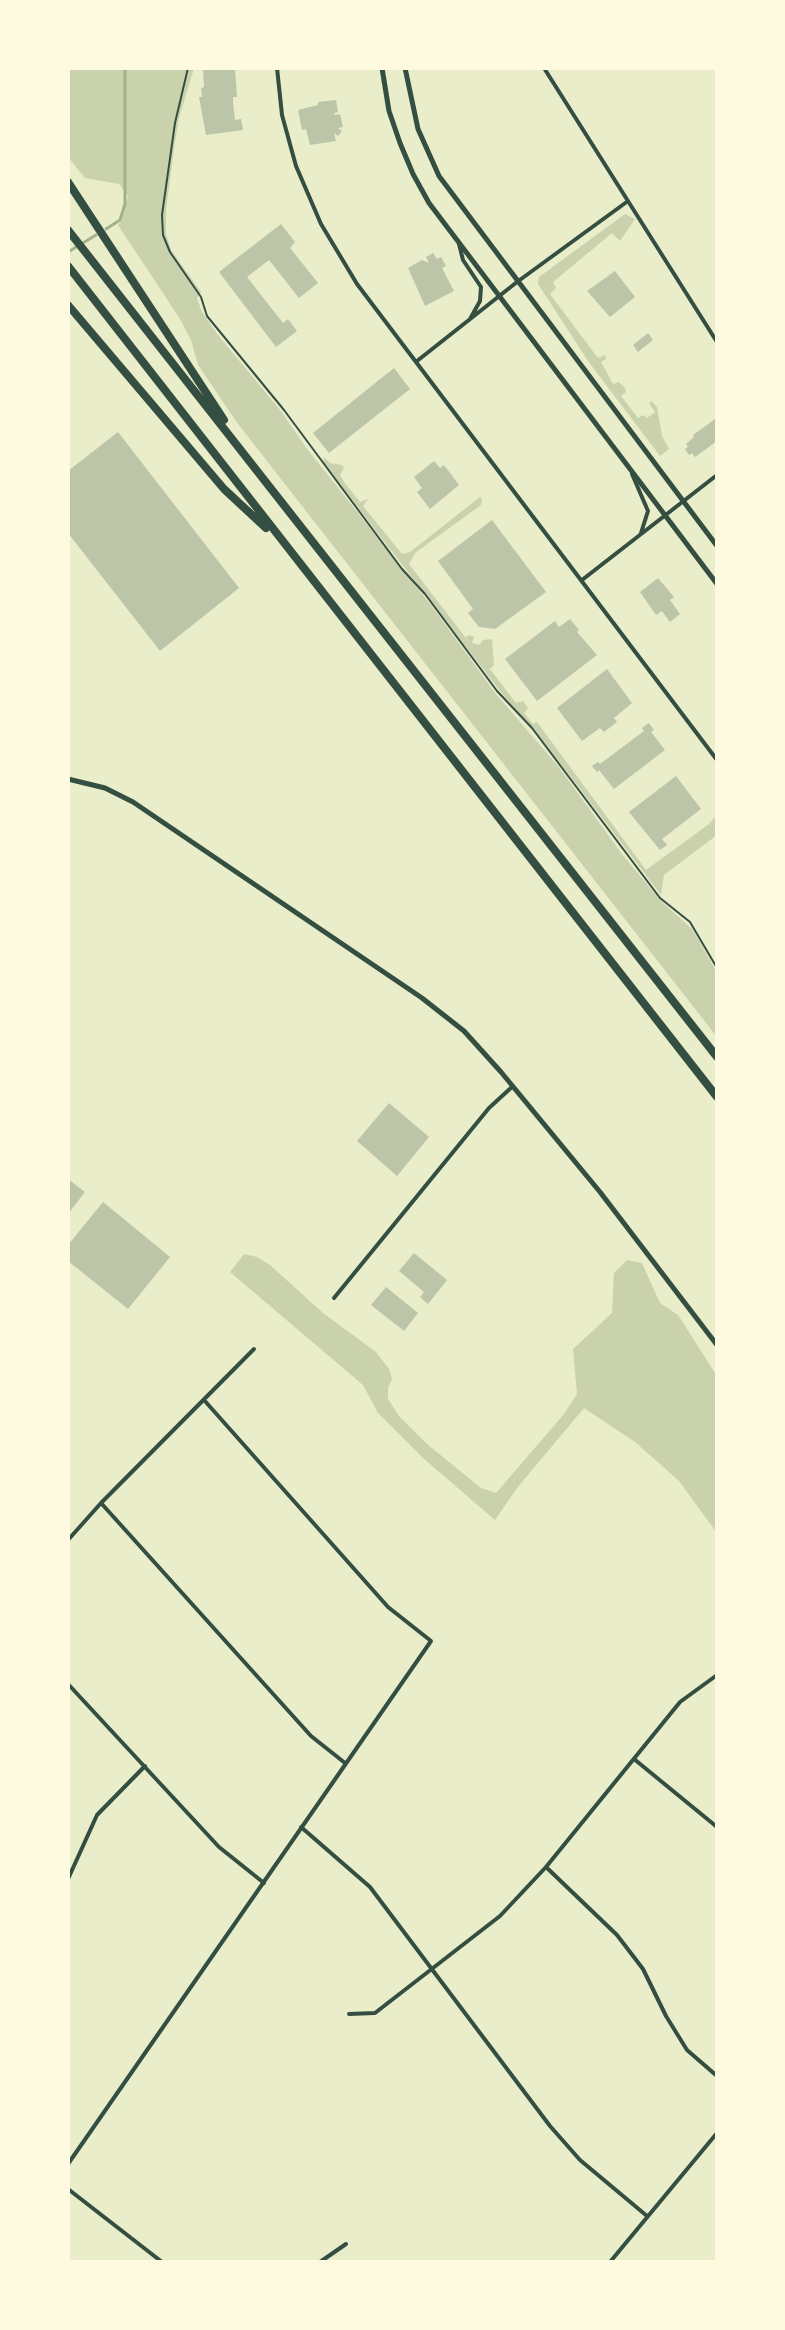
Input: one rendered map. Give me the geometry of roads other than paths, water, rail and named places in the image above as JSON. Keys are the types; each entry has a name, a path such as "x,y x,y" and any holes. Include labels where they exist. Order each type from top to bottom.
{"highway":[{"path":"68,182 246,454"},
{"path":"68,230 717,1057"},
{"path":"68,266 717,1097"},
{"path":"68,305 224,489 288,549"}],"street":[{"path":"277,68 282,115 296,166 321,224 357,284 717,760"},
{"path":"382,68 389,111 413,174 429,203 717,584"},
{"path":"405,68 418,129 439,176 717,546"},
{"path":"544,68 717,342"},
{"path":"417,361 517,282 628,201"},
{"path":"459,242 463,260 478,281 481,292 476,309 467,323"},
{"path":"629,468 648,511 640,534"},
{"path":"582,580 717,475"},
{"path":"68,779 105,788 133,802 422,998 476,1042 640,1243 717,1345"},
{"path":"334,1298 489,1108 513,1086"},
{"path":"68,1540 254,1349"},
{"path":"68,2164 431,1641 388,1607 204,1400"},
{"path":"101,1503 311,1736 345,1763"},
{"path":"349,2014 375,2013 500,1916 546,1867 680,1702 717,1675"},
{"path":"68,1684 219,1847 264,1883"},
{"path":"634,1759 717,1827"},
{"path":"68,1879 97,1815 145,1766"},
{"path":"301,1827 370,1887 550,2126 580,2160 647,2216"},
{"path":"546,1867 617,1935 643,1969 687,2050 717,2076"},
{"path":"610,2262 717,2133"},
{"path":"68,2189 162,2262"},
{"path":"320,2262 346,2244"}],"waterway":[{"path":"106,229 120,220 125,204 125,68"},
{"path":"68,252 96,235"}]}
